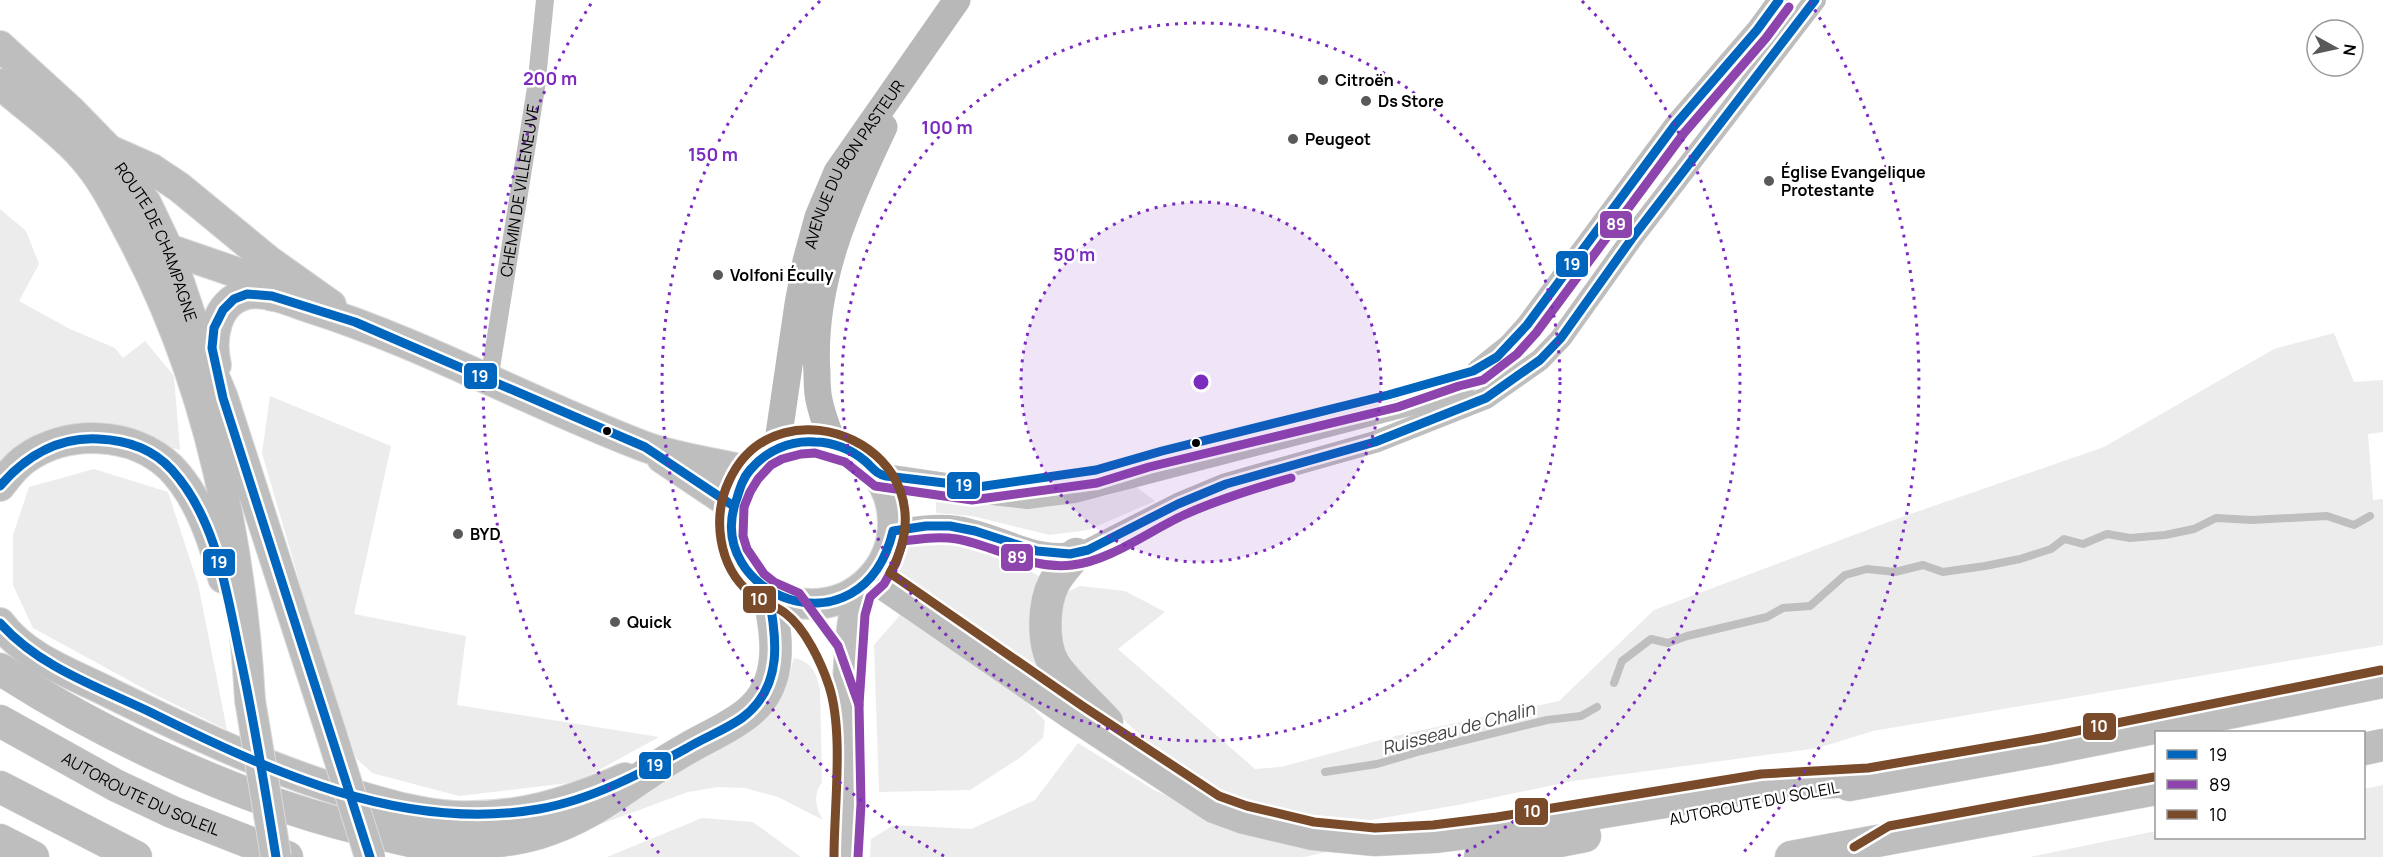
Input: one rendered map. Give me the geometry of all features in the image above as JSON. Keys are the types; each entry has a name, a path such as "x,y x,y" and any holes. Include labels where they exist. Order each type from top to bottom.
{"highway":[{"path":"1076,554 1055,580 1048,595 1047,639 1054,664 1138,756"},
{"path":"866,583 1214,807 1244,818 1312,834 1375,840 1434,837 1499,829 1763,786 1869,780"},
{"path":"0,669 69,710 219,782 329,821 422,843 503,841 553,828 611,800 666,760 748,713 759,702 769,685 776,664 777,645 768,592"},
{"name":"AUTOROUTE DU SOLEIL","path":"1480,857 1869,780 2084,742 2383,682"},
{"name":"AUTOROUTE DU SOLEIL","path":"0,721 115,785 172,812 287,857"},
{"path":"2365,749 2383,745"},
{"path":"0,788 136,857"},
{"path":"1791,857 2155,789"},
{"path":"1860,857 1892,838"},
{"path":"0,840 33,857"}],"main road":[{"name":"AVENUE DU BON PASTEUR","path":"777,448 798,304 806,261 818,217 837,172 957,0"},
{"name":"ROUTE DE CHAMPAGNE","path":"0,46 70,110 109,150 146,203 168,249 196,332 223,398 370,857"},
{"name":"AVENUE DU BON PASTEUR","path":"833,444 818,399 815,352 829,260 854,192 914,64"},
{"name":"ROUTE DE CHAMPAGNE","path":"0,84 82,155 110,195 161,293 180,342 201,413 226,513 238,574 246,638 250,700 276,857"},
{"path":"109,150 152,169 179,187 269,261 355,322"},
{"path":"110,195 149,236 168,249 244,275 272,296"},
{"path":"223,398 212,348 214,328 223,310 234,299 247,294 272,296 355,322 645,447 749,471"},
{"path":"0,486 23,460 69,440 89,438 124,442 149,452 170,468 193,500 205,525 219,565 250,700"},
{"path":"846,857 849,804 847,707 853,613 866,583 886,557 893,531 893,514 889,495 878,474 867,462 851,451 816,441 799,442 777,448 764,456 749,471 732,505 731,530 736,554 744,569 768,592 791,602 816,605 839,600 866,583"},
{"path":"645,447 732,505"},
{"path":"0,623 15,640 48,662 181,728 283,771 402,809 455,816 507,814 537,810 582,796 666,760"}],"street":[{"name":"CHEMIN DE VILLENEUVE","path":"489,380 536,88 545,0"},
{"path":"878,474 1027,498 1074,492 1448,393 1463,386 1479,369 1509,345 1527,325 1674,125 1757,30 1779,0"},
{"path":"893,531 923,525 957,527 1038,552 1057,555 1076,554 1089,550 1178,504 1226,484 1375,442 1486,398 1540,360 1561,338 1633,237 1815,0"},
{"path":"1633,237 1629,219 1641,192 1635,180"}],"shaded area":[{"path":"0,209 26,231 39,264 19,301 70,329 115,348 123,358 145,341 174,376 180,450 97,427 27,439 0,465"},
{"path":"2334,333 2354,382 2383,380 2383,432 2368,434 2373,500 2383,499 2383,645 1873,731 1818,748 1573,781 1371,820 1303,814 1230,797 1166,758 1078,679 1063,657 1057,613 1063,594 1080,586 1125,591 1165,612 1118,649 1255,769 1281,767 1399,735 1559,701 1654,610 1899,518 2104,447 2274,349"},
{"path":"270,396 391,446 354,614 466,636 457,705 659,737 577,782 459,796 372,773 356,758 307,608 262,453"},
{"path":"94,469 168,492 198,584 227,730 154,694 33,628 13,585 13,535 29,487"},
{"path":"1135,486 1155,501 1088,530 1050,535 972,516 936,513 936,496 1045,507 1110,495"},
{"path":"941,536 987,549 1041,577 1044,674 897,574 905,541"},
{"path":"900,615 1029,704 1045,721 1043,738 1021,757 970,790 879,792 874,645"},
{"path":"794,658 809,665 817,678 820,689 822,782 817,791 816,801 823,820 778,797 745,788 718,787 688,792 563,838 773,706 787,682"},
{"path":"1078,743 1154,790 1260,836 1330,851 1305,857 870,857 871,839 894,825 971,829 1035,800"},
{"path":"2383,785 2383,857 2030,857 2155,831 2155,839 2365,839 2365,789"},
{"path":"702,818 753,822 801,857 607,857"}],"waterway":[{"name":"Ruisseau de Chalin","path":"1614,683 1622,661 1651,639 1668,643 1687,636 1767,617 1783,608 1810,606 1845,575 1867,569 1895,572 1923,565 1943,572 1985,566 2020,559 2051,549 2064,539 2083,544 2107,534 2130,538 2165,535 2194,529 2216,518 2252,520 2327,516 2354,525 2370,516"},
{"name":"Ruisseau de Chalin","path":"1325,772 1377,764 1547,720 1581,716 1597,707"}],"transit line":[{"name":"19","path":"1779,0 1757,30 1675,125 1527,325 1497,357 1473,371 1096,470 978,487 886,476 877,472 854,453 828,443 806,442 788,445 763,457 745,476 742,483 737,498 732,533 741,562 762,585 789,599 820,603 850,594 876,571 893,531 926,526 950,526 975,531 1037,551 1070,554 1088,550 1178,504 1226,484 1375,442 1486,398 1540,360 1561,338 1633,237 1815,0"},
{"name":"89","path":"858,857 861,804 859,705 838,646 799,593 774,582 764,574 747,549 743,536 744,507 758,479 771,465 782,459 815,453 845,462 875,486 972,500 1097,483 1149,467 1398,407 1483,380 1517,354 1536,333 1684,133 1766,38 1789,7"},
{"name":"19","path":"370,857 223,398 212,348 214,328 223,310 234,299 247,294 272,296 355,322 645,447 732,505"},
{"name":"10","path":"834,857 837,747 834,705 829,686 806,636 785,613 750,593 739,582 731,569 721,540 721,510 729,481 753,449 784,433 819,430 853,440 882,461 900,491 905,529 890,573 1081,705 1219,796 1247,806 1314,822 1375,828 1433,825 1497,817 1761,774 1868,768 2047,737 2381,670"},
{"name":"19","path":"0,486 10,475 44,450 69,441 98,439 119,441 148,451 165,463 187,489 209,532 224,579 250,702 276,857"},
{"name":"89","path":"859,705 865,615 870,597 884,584 896,563 903,541 950,538 971,542 1028,561 1057,566 1072,565 1115,552 1184,515 1210,504 1291,478"},
{"name":"19","path":"0,623 33,652 70,675 289,775 338,792 387,804 437,812 488,814 539,809 597,792 652,767 742,718 756,706 771,676 775,643 768,592"},
{"name":"10","path":"1854,847 1889,826 2154,777"}],"place":[{"name":"Citroën","path":"1323,80"},
{"name":"Ds Store","path":"1366,101"},
{"name":"Peugeot","path":"1293,139"},
{"name":"Église Evangelique Protestante","path":"1769,181"},
{"name":"Volfoni Écully","path":"718,275"},
{"name":"BYD","path":"458,534"},
{"name":"Quick","path":"615,622"}]}
